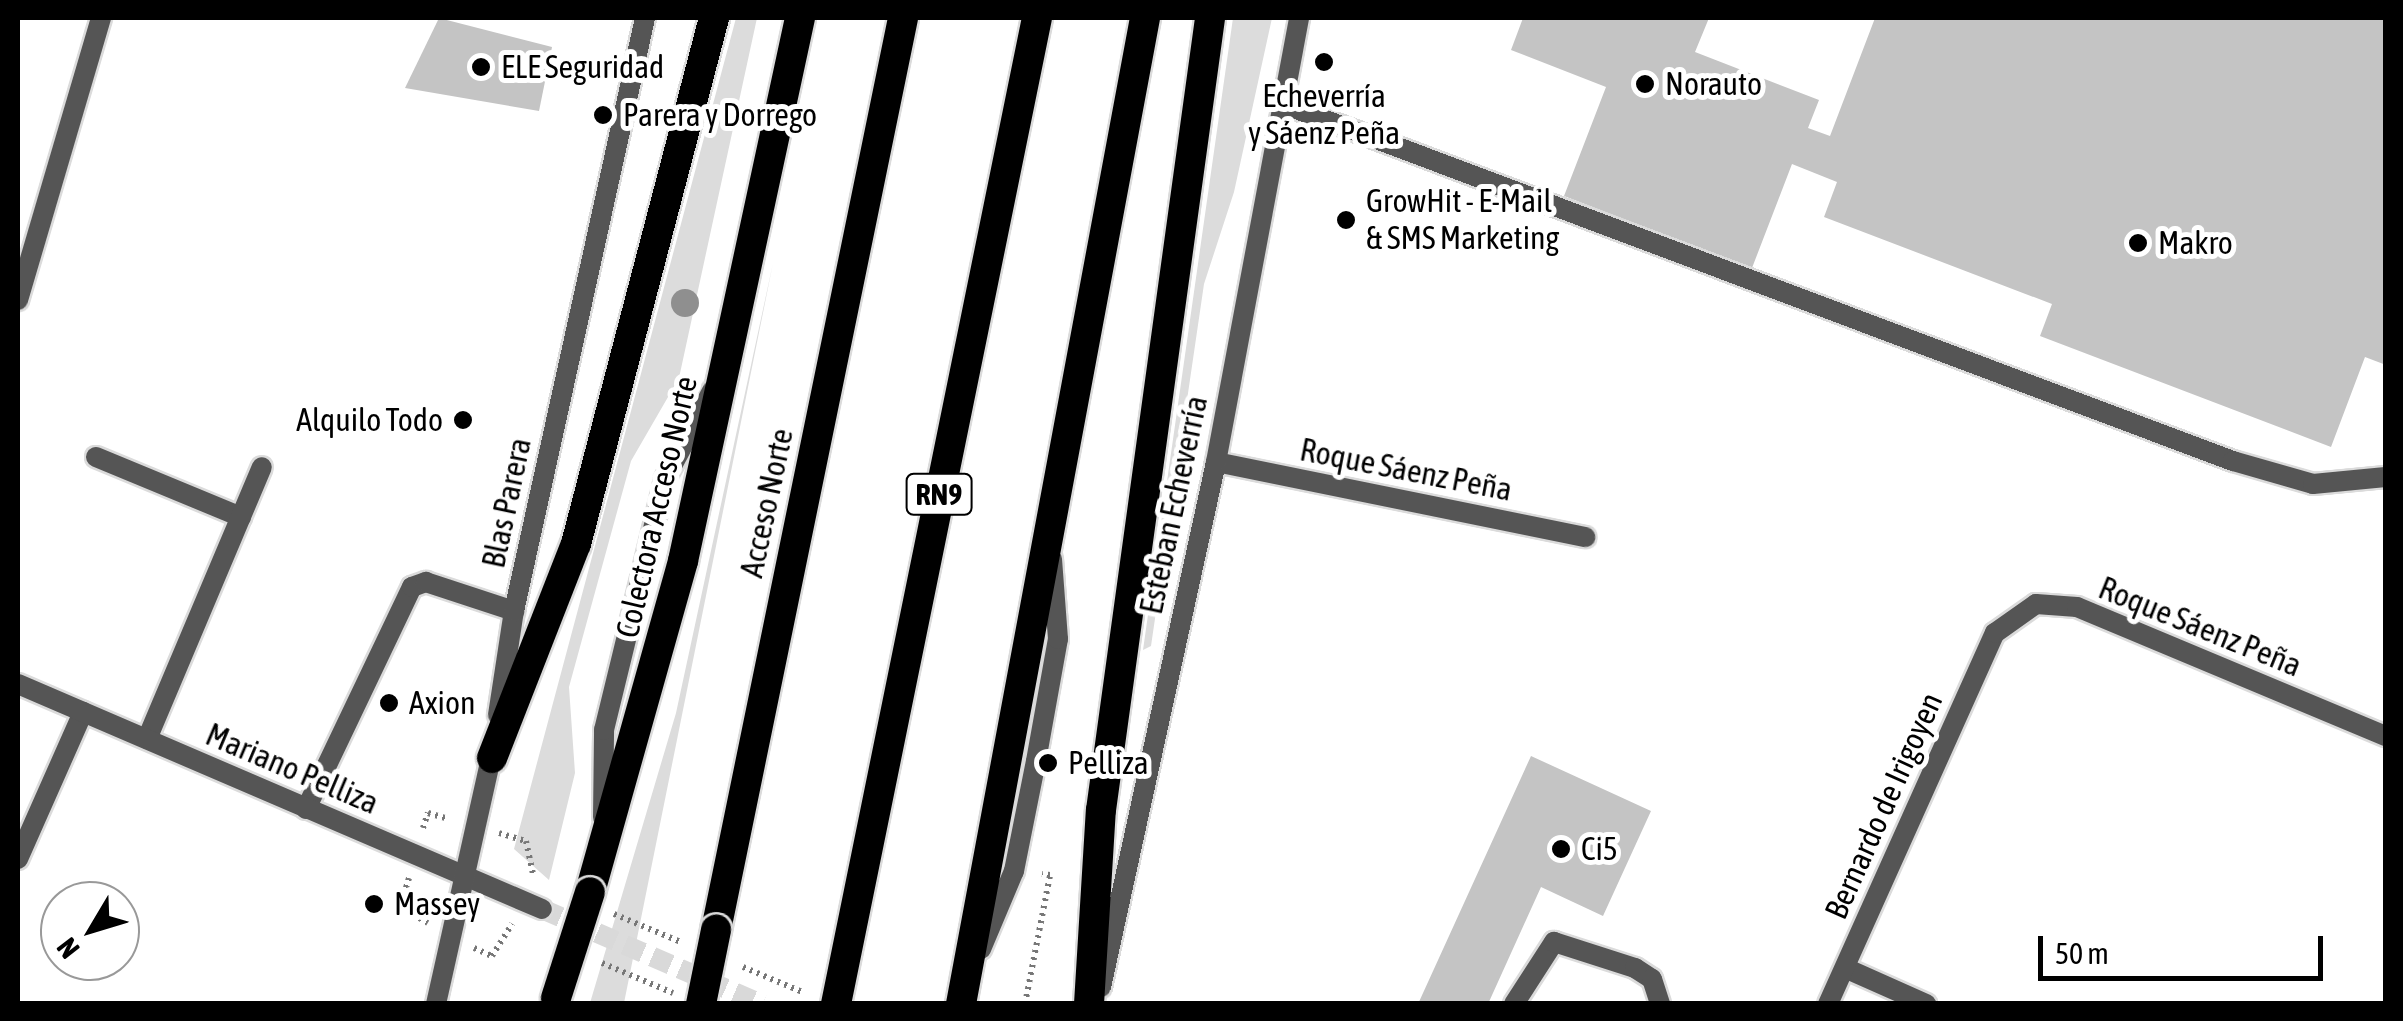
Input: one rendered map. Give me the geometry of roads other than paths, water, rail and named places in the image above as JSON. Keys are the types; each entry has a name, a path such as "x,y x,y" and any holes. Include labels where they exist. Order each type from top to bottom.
{"highway":[{"path":"492,758 576,544 714,18"},
{"name":"Colectora Acceso Norte","path":"555,1001 602,856 679,580 800,18"},
{"name":"Acceso Norte","path":"701,1004 903,18"},
{"name":"RN9","path":"836,1004 1037,18"},
{"path":"962,998 1048,506 1145,18"},
{"path":"1089,1004 1101,810 1210,18"}],"street":[{"path":"18,300 100,18"},
{"name":"Blas Parera","path":"436,1004 492,758 514,611 645,18"},
{"name":"Esteban Echeverría","path":"1097,1004 1216,462 1300,18"},
{"path":"1283,104 2233,461 2313,484 2386,477"},
{"path":"96,457 241,517"},
{"name":"Roque Sáenz Peña","path":"1216,462 1585,536"},
{"path":"147,739 262,468"},
{"path":"306,809 412,587 426,582 514,611"},
{"name":"Roque Sáenz Peña","path":"1995,633 2036,604 2077,608 2386,736"},
{"name":"Bernardo de Irigoyen","path":"1828,1004 1995,633"},
{"name":"Mariano Pelliza","path":"18,684 542,910"},
{"path":"18,860 83,712"},
{"path":"1514,1004 1554,942 1635,968 1652,979 1660,1004"},
{"path":"1844,968 1926,1004"}],"tunnel":[{"path":"542,909 762,1004"}],"place":[{"name":"Echeverría y Sáenz Peña","path":"1324,62"},
{"name":"ELE Seguridad","path":"481,67"},
{"name":"Norauto","path":"1645,84"},
{"name":"Parera y Dorrego","path":"603,115"},
{"name":"GrowHit - E-Mail & SMS Marketing","path":"1346,220"},
{"name":"Makro","path":"2138,243"},
{"name":"Alquilo Todo","path":"463,420"},
{"name":"Axion","path":"389,703"},
{"name":"Pelliza","path":"1048,763"},
{"name":"Ci5","path":"1561,849"},
{"name":"Massey","path":"374,904"}]}
